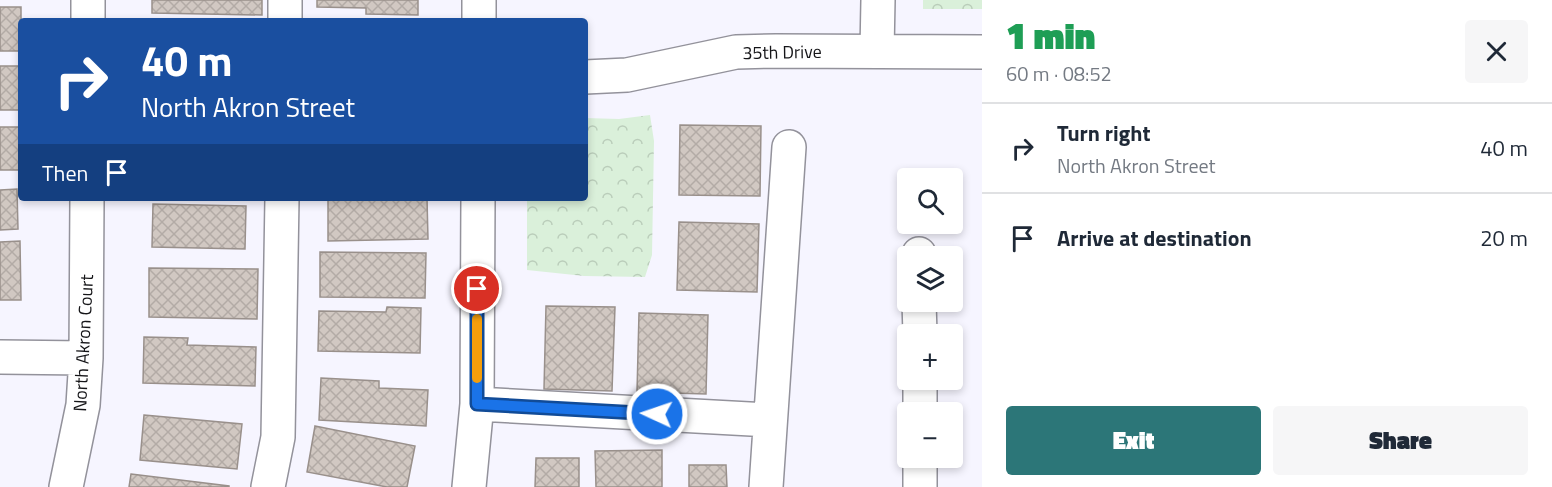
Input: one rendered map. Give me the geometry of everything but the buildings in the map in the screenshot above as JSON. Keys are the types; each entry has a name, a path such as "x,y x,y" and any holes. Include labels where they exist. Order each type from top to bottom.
{"street":[{"path":"88,0 88,18"},
{"path":"285,0 285,18"},
{"path":"479,0 479,18"},
{"path":"877,51 878,0"},
{"name":"35th Drive","path":"588,77 627,75 735,52 982,52"},
{"path":"766,487 789,147"},
{"name":"North Akron Court","path":"66,487 83,405 86,358 87,201"},
{"path":"268,487 278,437 282,201"},
{"path":"469,487 477,404 478,201"},
{"path":"0,357 86,358"},
{"path":"477,404 770,420"},
{"path":"920,468 920,487"}],"green space":[{"path":"923,0 982,0 982,9 923,9"},
{"path":"650,115 654,141 652,255 645,277 584,276 527,270 527,201 588,201 588,118 619,119"}],"slow traffic":[{"path":"477,319 477,378"}],"route":[{"path":"477,289 477,404 657,414"}]}
